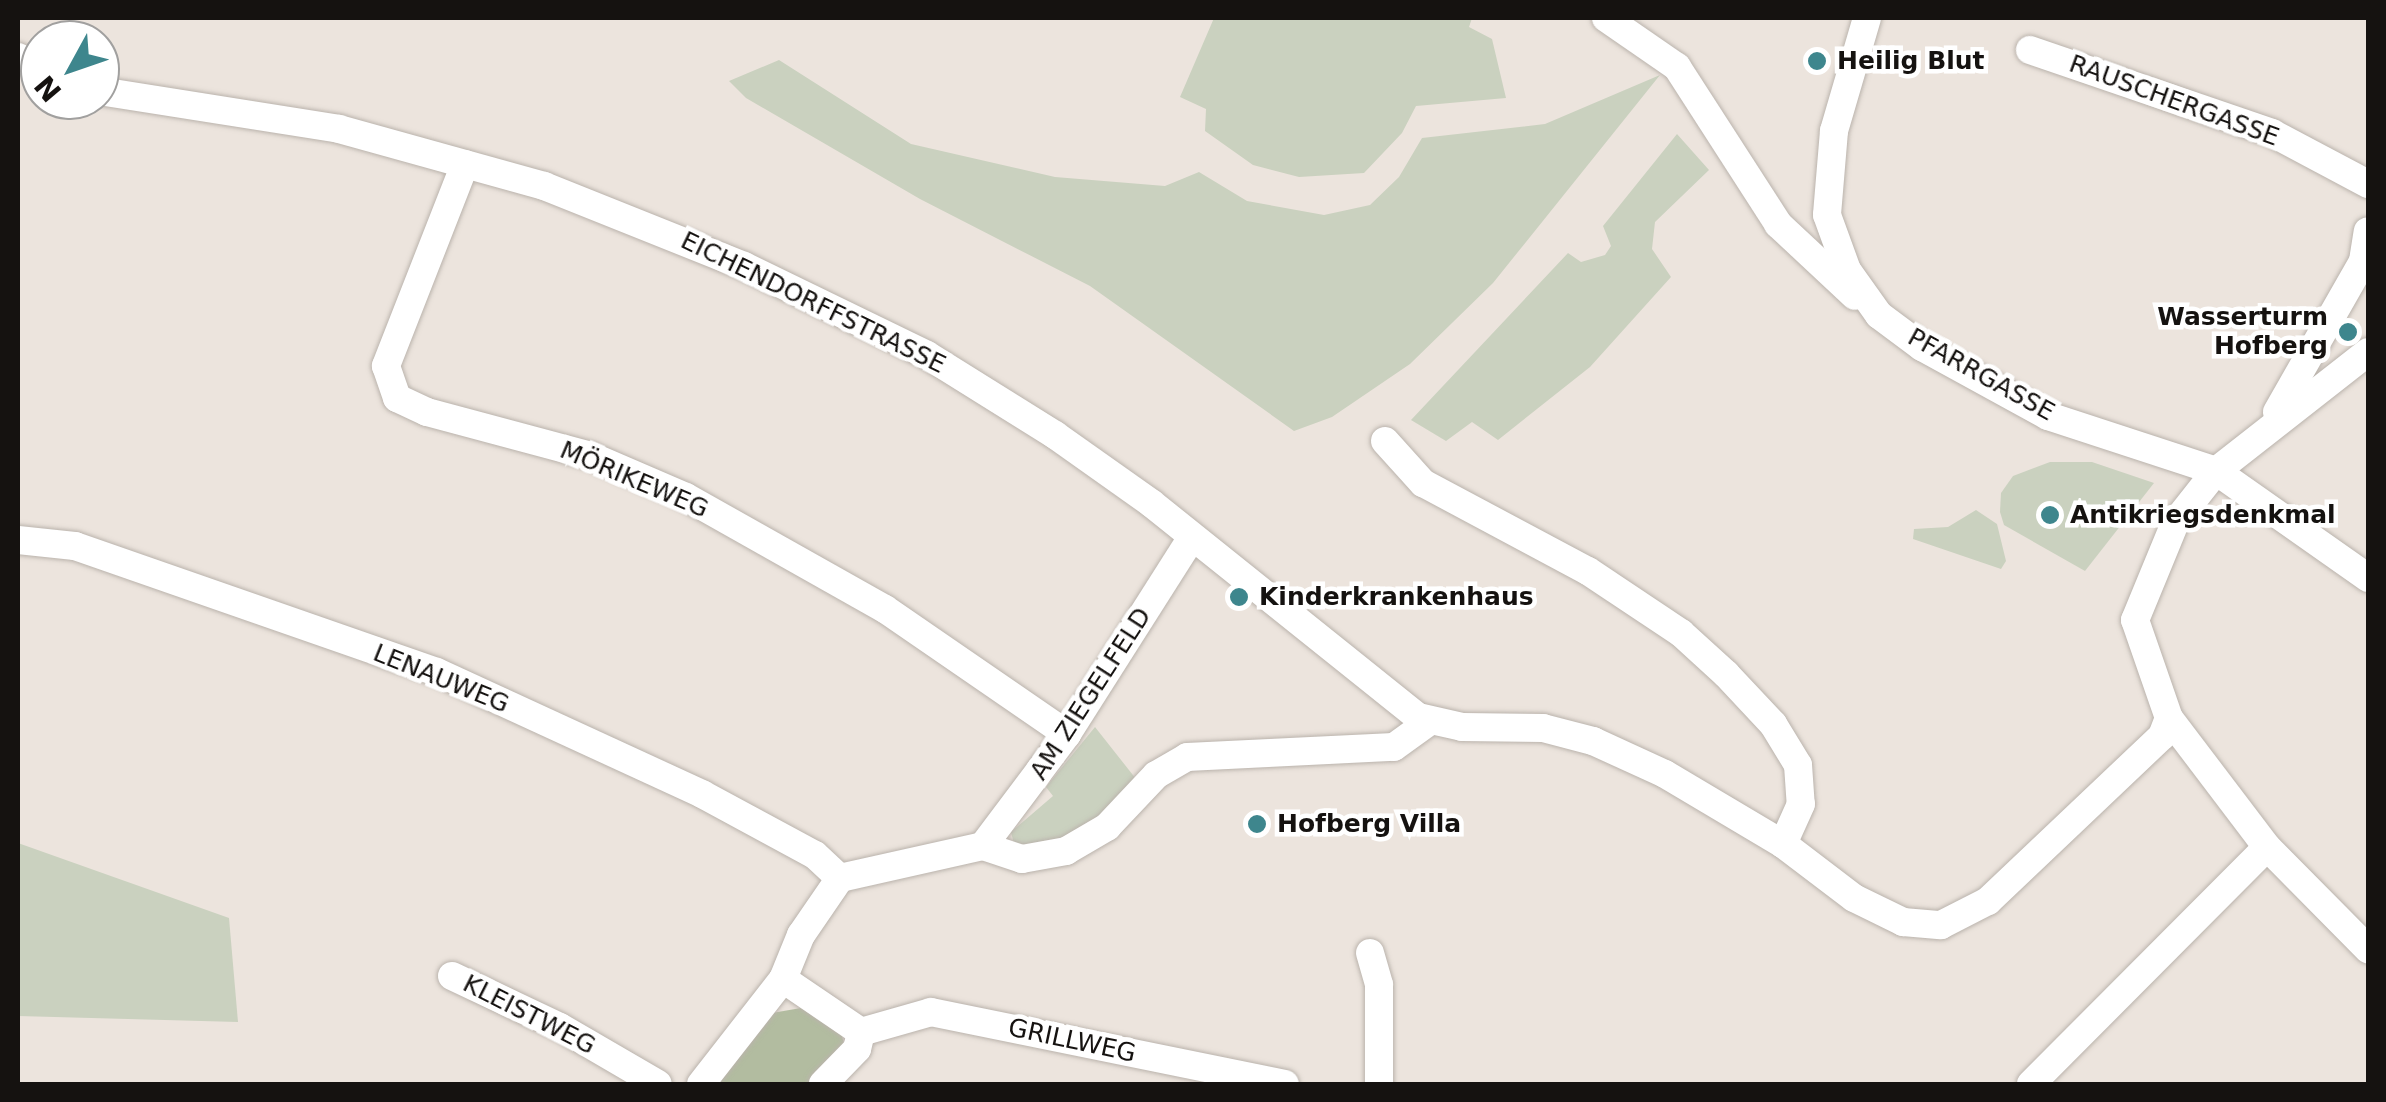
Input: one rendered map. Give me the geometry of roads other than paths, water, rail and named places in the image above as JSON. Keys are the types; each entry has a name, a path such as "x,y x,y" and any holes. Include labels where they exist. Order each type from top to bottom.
{"street":[{"path":"1606,18 1676,67 1778,224 1879,315"},
{"name":"PFARRGASSE","path":"1867,18 1834,131 1827,215 1847,270 1879,315 1922,348 2048,416 2216,471 2368,578"},
{"name":"RAUSCHERGASSE","path":"2030,50 2272,133 2368,184"},
{"name":"EICHENDORFFSTRASSE","path":"120,94 279,116 544,186 681,239 927,355 1054,435 1192,537 1381,692 1430,721"},
{"name":"MÖRIKEWEG","path":"465,164 386,366 397,398 427,412 590,456 686,497 885,609 1067,734"},
{"path":"2272,422 2366,267 2368,232"},
{"path":"2368,352 2272,422 2216,471 2175,523 2137,605 2136,634 2169,718 2267,847 2368,949"},
{"path":"1385,441 1423,483 1617,590 1726,674 1773,724 1798,766 1801,804 1783,844"},
{"name":"AM ZIEGELFELD","path":"984,846 1067,734 1192,537"},
{"name":"LENAUWEG","path":"18,540 75,546 437,672 732,809 815,855 840,878"},
{"path":"701,1084 783,979 800,935 840,878 984,846 1022,859 1078,847 1156,775 1186,757 1394,747 1430,721 1568,733 1665,774 1783,844 1882,914 1922,926 1960,919 1988,901 2162,736 2169,718"},
{"path":"2031,1084 2267,847"},
{"path":"1370,953 1379,986 1379,1084"},
{"name":"KLEISTWEG","path":"452,976 560,1027 658,1084"},
{"path":"783,979 861,1032 857,1049 823,1084"},
{"name":"GRILLWEG","path":"861,1032 931,1012 1285,1084"}],"place":[{"name":"Heilig Blut","path":"1817,61"},
{"name":"Wasserturm Hofberg","path":"2348,332"},
{"name":"Antikriegsdenkmal","path":"2050,515"},
{"name":"Kinderkrankenhaus","path":"1239,597"},
{"name":"Hofberg Villa","path":"1257,824"}]}
